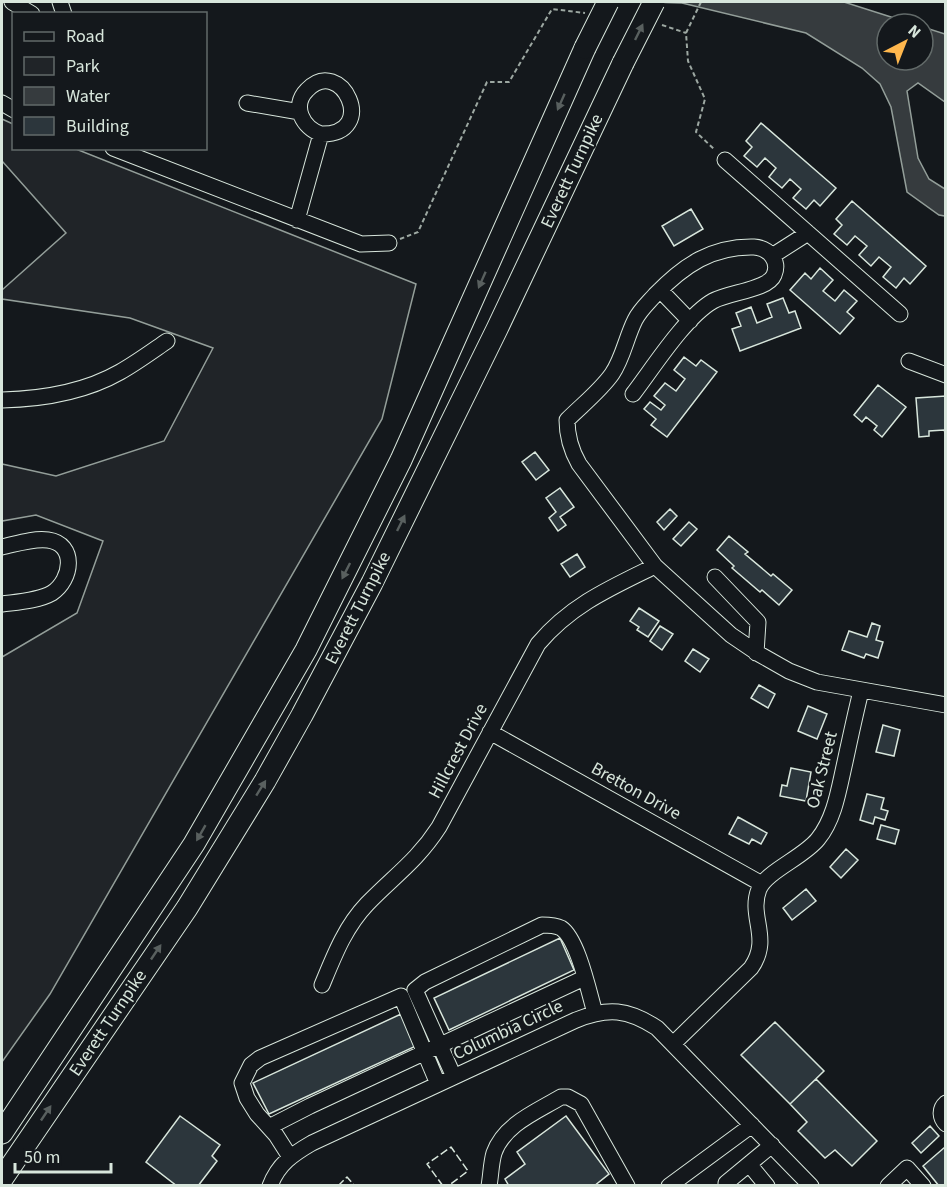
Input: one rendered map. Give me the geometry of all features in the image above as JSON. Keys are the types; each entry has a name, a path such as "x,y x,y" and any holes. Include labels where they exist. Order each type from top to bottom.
{"highway":[{"name":"Everett Turnpike","path":"2,1179 187,908 297,724 372,583 654,2"},
{"name":"Everett Turnpike","path":"2,1133 194,844 306,650 401,460 585,48 601,7"}],"street":[{"path":"12,2 29,12"},
{"path":"331,82 339,85 351,99 351,117 339,131 321,134 307,126 300,112 303,96 314,84 331,82"},
{"path":"248,103 300,112"},
{"path":"297,220 321,134"},
{"path":"118,150 361,244 389,243"},
{"path":"725,160 900,314"},
{"path":"772,256 808,233"},
{"path":"633,394 701,309 720,297 768,283 776,266 768,251 759,248 732,248 711,253 691,263 660,290 636,318 620,361 610,377 567,420 569,441 579,464 655,566 731,635 756,653 803,677 827,684 945,705"},
{"path":"660,290 690,321"},
{"path":"2,400 63,393 100,382 135,363 167,341"},
{"path":"909,361 945,375"},
{"path":"2,547 35,540 52,541 64,548 69,566 62,583 50,594 2,604"},
{"name":"Hillcrest Drive","path":"322,985 338,946 358,915 410,865 431,840 465,781 530,656 547,632 581,604 655,566"},
{"path":"715,577 758,622 756,653"},
{"name":"Oak Street","path":"762,884 811,847 830,821 861,691"},
{"name":"Bretton Drive","path":"490,732 762,884"},
{"path":"673,1044 756,961 761,940 756,906 762,884"},
{"path":"290,1157 247,1098 242,1083 251,1065 260,1058 408,993 425,982 542,925 560,928 566,934 574,948 595,1013"},
{"path":"269,1127 584,978"},
{"path":"408,993 440,1046 454,1077"},
{"path":"408,993 425,1053 438,1084"},
{"name":"Columbia Circle","path":"270,1185 274,1173 290,1157 312,1143 576,1020 595,1013 620,1011 633,1014 657,1028 811,1185"},
{"path":"489,1185 494,1153 503,1137 515,1125 561,1097 568,1097 581,1104 627,1185"},
{"path":"945,1103 942,1106 941,1120 945,1124"},
{"path":"669,1185 752,1125"},
{"path":"726,1185 726,1182 772,1145"},
{"path":"749,1164 766,1185"},
{"path":"888,1185 907,1168 923,1185"}],"path":[{"path":"700,2 686,33 688,61 705,99 696,132 725,160"},
{"path":"389,243 418,232 487,81 508,82 552,9 601,7"},
{"path":"656,24 686,33"}],"green space":[{"path":"2,119 12,124 12,150 79,150 416,284 382,419 50,994 2,1062 2,657 77,613 103,541 36,515 2,521 2,464 56,476 164,441 213,348 130,318 2,299 2,290 66,233 2,161"}],"water":[{"path":"651,2 844,2 875,12 875,72 935,72 935,31 945,34 945,102 918,83 907,91 918,158 929,179 945,189 945,216 939,215 907,192 891,107 880,84 862,68 806,33 682,3"}],"building":[{"path":"761,123 836,188 820,206 814,200 806,209 793,198 801,189 790,179 782,188 769,177 776,168 765,158 757,167 744,156 752,147 746,141"},
{"path":"852,201 926,266 910,284 904,278 896,288 883,277 891,267 879,257 871,266 859,255 867,246 855,236 847,245 834,234 842,225 836,219"},
{"path":"691,209 703,229 674,246 662,226"},
{"path":"820,268 833,280 823,291 835,301 844,290 857,301 847,312 854,318 840,334 790,290 805,273 811,279"},
{"path":"783,298 789,313 795,311 801,328 740,351 732,329 741,326 736,313 751,307 757,323 772,317 767,304"},
{"path":"684,357 696,366 701,360 717,372 667,437 651,425 656,419 644,409 650,402 661,410 665,405 654,396 665,383 676,391 685,379 674,370"},
{"path":"878,385 906,407 882,437 874,430 877,426 866,417 862,422 854,415"},
{"path":"946,396 946,435 944,430 929,431 929,436 919,437 916,398"},
{"path":"535,452 549,470 536,480 522,462"},
{"path":"560,488 574,507 560,517 566,525 558,531 549,518 556,512 546,498"},
{"path":"670,509 677,516 664,530 657,522"},
{"path":"689,522 697,529 681,546 673,539"},
{"path":"729,536 748,552 745,554 792,590 779,605 732,568 734,566 717,550"},
{"path":"577,554 585,567 570,577 561,564"},
{"path":"639,608 659,621 648,637 637,630 639,627 630,621"},
{"path":"872,623 880,626 876,640 883,642 878,658 866,654 864,658 842,650 849,631 867,637"},
{"path":"660,626 673,634 662,650 650,641"},
{"path":"693,649 709,659 700,672 685,661"},
{"path":"759,685 775,694 768,708 751,698"},
{"path":"808,706 827,714 817,739 798,731"},
{"path":"883,725 900,730 894,756 876,752"},
{"path":"791,768 811,772 806,801 780,796 782,785 787,786"},
{"path":"867,794 884,798 881,809 888,811 885,820 875,817 873,824 860,820"},
{"path":"738,817 767,833 761,844 752,839 749,844 729,834"},
{"path":"881,825 899,830 895,844 877,839"},
{"path":"846,849 858,860 841,878 830,867"},
{"path":"806,889 816,901 792,920 783,908"},
{"path":"560,938 574,970 449,1030 434,998"},
{"path":"401,1014 416,1046 269,1114 253,1083"},
{"path":"775,1022 824,1071 790,1104 741,1055"},
{"path":"816,1079 877,1141 852,1166 835,1150 825,1158 798,1131 807,1122 790,1104"},
{"path":"180,1116 220,1145 212,1156 217,1161 198,1186 177,1186 146,1162"},
{"path":"566,1116 609,1174 594,1186 509,1186 505,1179 525,1164 517,1152"},
{"path":"930,1126 939,1136 921,1153 912,1143"},
{"path":"945,1147 946,1186 939,1186 923,1166"}],"fence":[{"path":"443,1186 427,1164 451,1147 468,1171 448,1186"},
{"path":"338,1186 347,1177 355,1186"}]}
